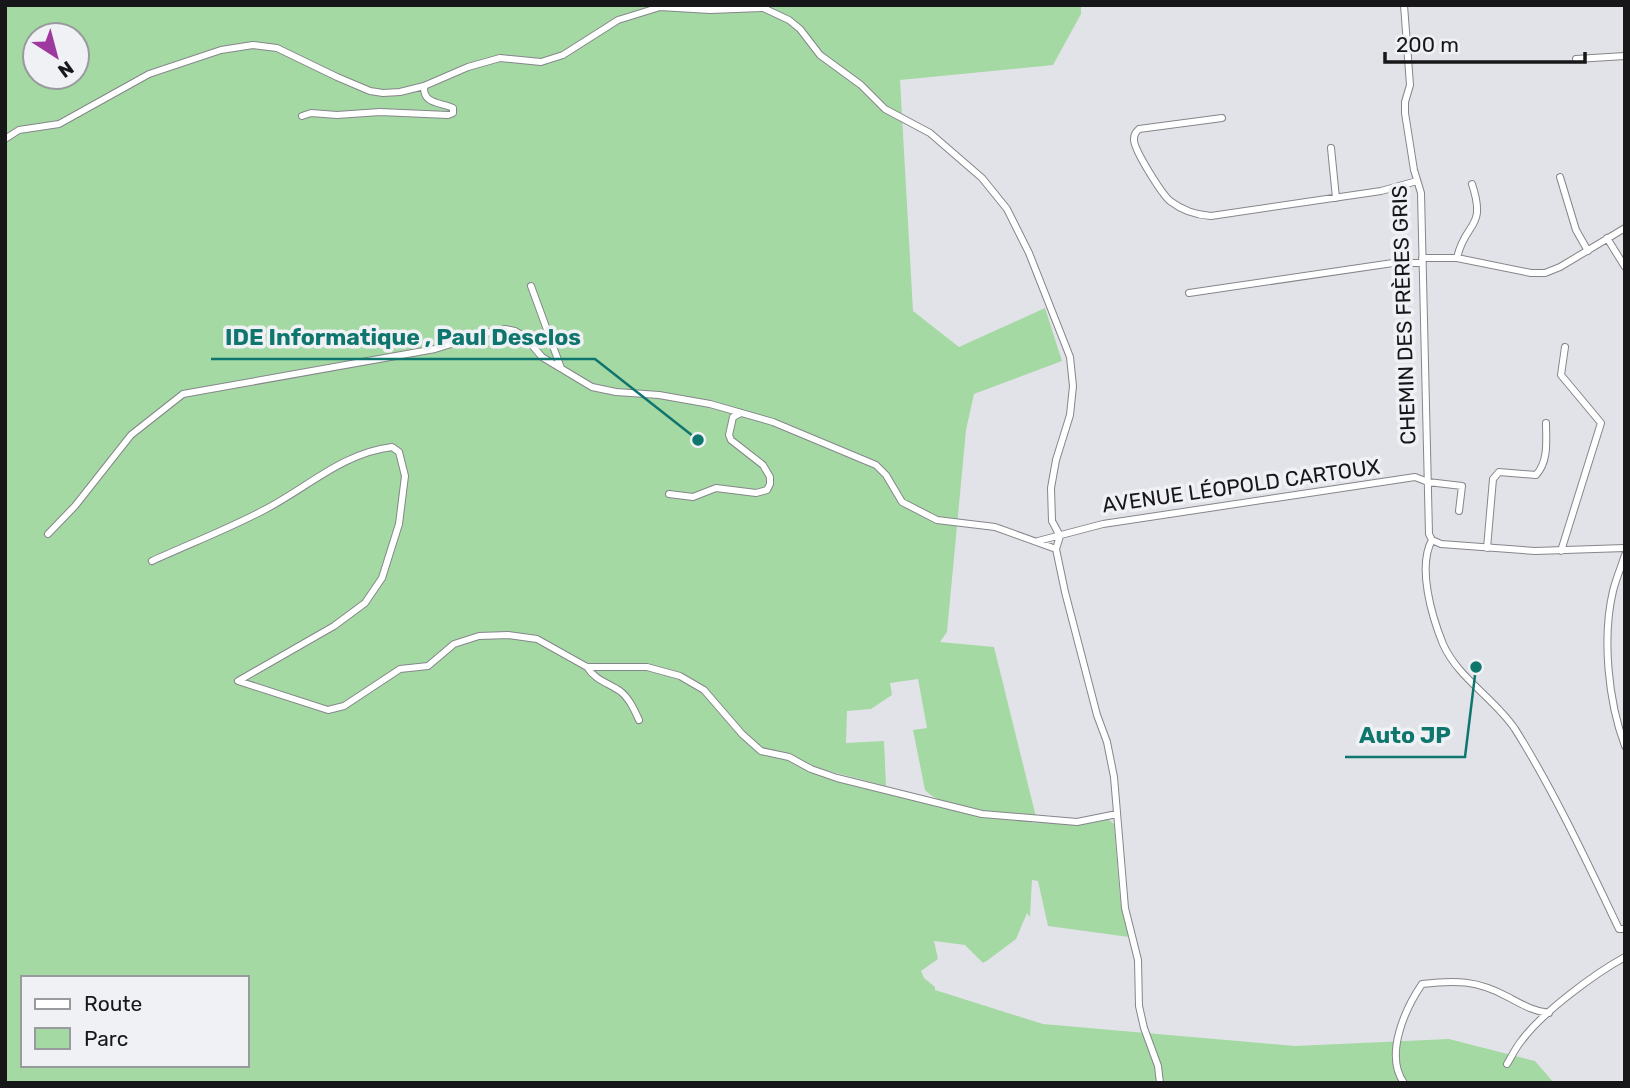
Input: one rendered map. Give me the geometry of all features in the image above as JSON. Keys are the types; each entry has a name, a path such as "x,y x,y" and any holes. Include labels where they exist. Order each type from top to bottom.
{"street":[{"name":"CHEMIN DES FRÈRES GRIS","path":"1404,5 1410,81 1405,113 1420,193 1429,534 1432,540 1428,548 1425,585 1443,643 1455,665 1500,709 1516,731 1619,929 1625,929"},
{"path":"5,139 19,130 59,124 149,74 221,50 253,45 277,48 337,77 370,90 391,93 424,86 468,67 500,58 541,62 563,55 618,20 660,7 710,10 760,7 789,20 800,29 820,55 861,85 886,109 930,132 982,178 1007,209 1029,253 1070,357 1073,386 1070,415 1056,460 1051,488 1052,521 1060,536 1056,549 1114,776 1125,908 1138,960 1139,1006 1158,1066 1160,1083"},
{"path":"1576,59 1625,56"},
{"path":"302,116 324,113 453,113 450,106 439,105 427,99 424,86"},
{"path":"1222,118 1139,129 1133,140 1167,199 1198,215 1211,216 1336,198 1381,191 1417,181"},
{"path":"1331,148 1336,198"},
{"path":"1560,177 1576,230 1588,251"},
{"path":"1457,258 1478,216 1478,203 1472,184"},
{"path":"1189,293 1393,263 1457,258 1531,273 1545,273 1625,228"},
{"path":"1607,239 1625,267"},
{"path":"531,286 561,368"},
{"path":"48,534 75,506 131,435 183,394 435,349 486,332 505,329 525,337 542,357 592,387 710,404 773,422 876,465 886,475 902,502 937,520 995,527 1056,549"},
{"path":"1561,551 1601,422 1561,375 1565,347"},
{"path":"669,494 693,497 716,488 756,493 767,490 770,484 767,471 731,440 729,435 733,417 741,413"},
{"path":"1487,548 1493,479 1499,472 1536,475 1542,468 1547,448 1546,423"},
{"path":"152,561 266,509 305,483 361,454 392,447 399,452 405,476 399,524 382,578 365,603 334,626 238,681 328,710 344,706 400,669 428,666 454,644 479,636 508,635 537,639 587,667 599,680 621,692 634,708 639,720"},
{"name":"AVENUE LÉOPOLD CARTOUX","path":"1036,541 1103,524 1415,477 1428,482 1462,486 1459,511"},
{"path":"1432,540 1441,544 1487,548 1561,551 1625,548"},
{"path":"1625,555 1613,593 1607,637 1610,681 1625,746"},
{"path":"587,667 647,667 680,676 704,690 742,734 761,751 789,757 811,769 837,778 982,814 1077,822 1117,814"},
{"path":"1507,1064 1522,1040 1549,1013 1602,970 1625,957"},
{"path":"1404,1083 1395,1064 1397,1045 1411,1001 1422,984 1454,980 1482,986 1531,1010 1549,1013"}],"green space":[{"path":"5,5 1081,5 1081,14 1053,65 900,80 913,311 959,347 1045,308 1062,361 974,394 966,430 947,632 940,642 994,647 1036,817 961,807 934,797 925,790 913,730 927,728 918,679 890,683 892,695 871,709 847,711 846,743 884,741 886,786 821,769 815,774 871,789 1034,823 1075,824 1108,819 1114,824 1120,898 1129,937 1048,926 1038,881 1032,880 1030,917 1027,913 1016,939 988,960 983,963 965,945 934,941 938,959 921,971 935,990 1043,1024 1295,1046 1449,1039 1535,1061 1554,1083 5,1083"}],"place":[{"name":"IDE Informatique , Paul Desclos","path":"698,440"},
{"name":"Auto JP","path":"1476,667"}]}
